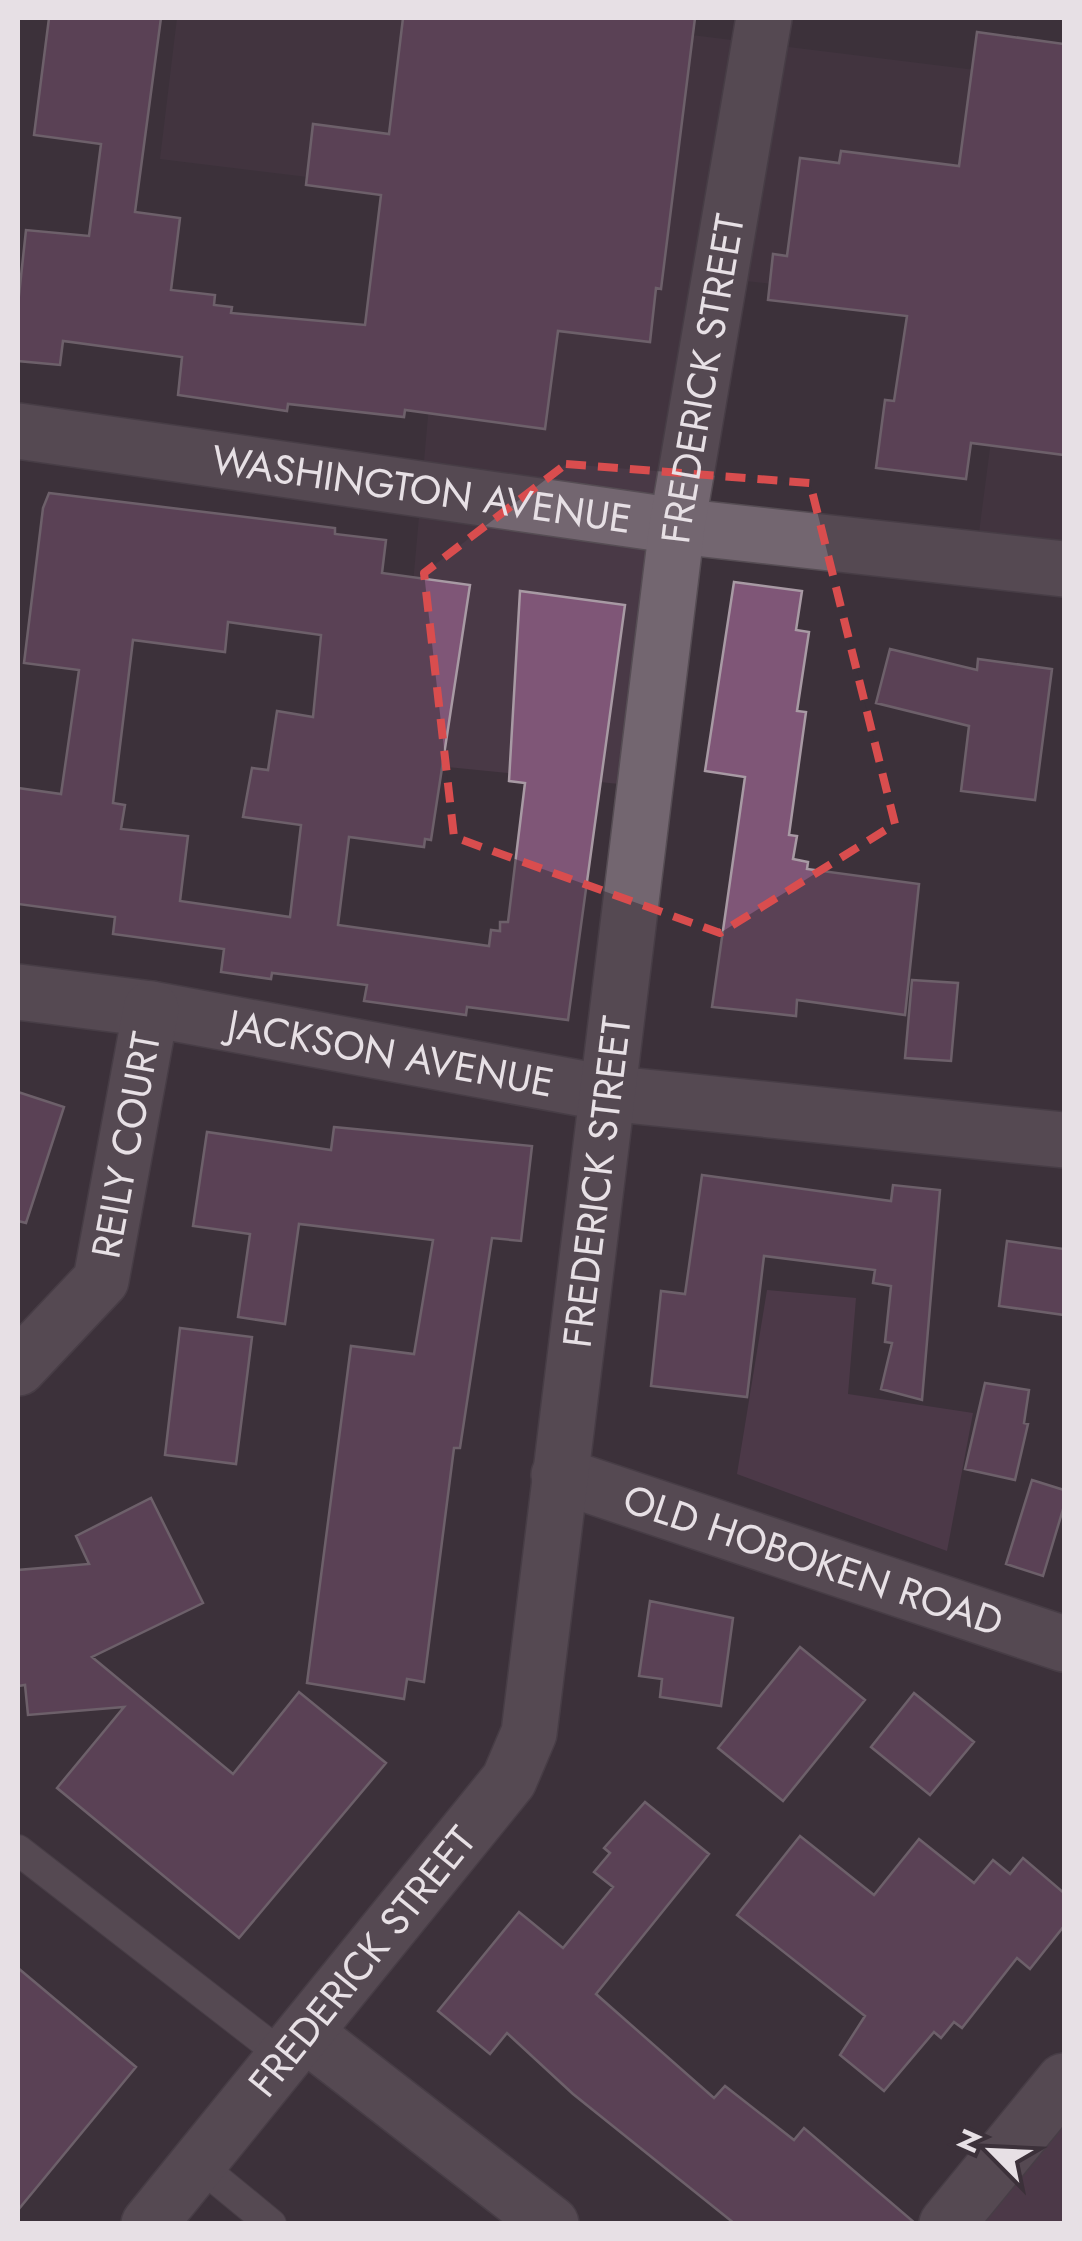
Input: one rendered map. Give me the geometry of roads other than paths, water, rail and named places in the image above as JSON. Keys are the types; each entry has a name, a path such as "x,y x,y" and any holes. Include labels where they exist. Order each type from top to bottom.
{"street":[{"name":"FREDERICK STREET","path":"150,2224 509,1780 529,1733 678,526 764,18"},
{"name":"WASHINGTON AVENUE","path":"18,431 678,526 1064,568"},
{"name":"JACKSON AVENUE","path":"18,992 150,1008 606,1093 1064,1140"},
{"name":"REILY COURT","path":"18,1368 101,1280 150,1008"},
{"name":"OLD HOBOKEN ROAD","path":"558,1475 1064,1644"},
{"path":"296,2046 551,2224"},
{"path":"947,2224 1064,2081"}],"lane":[{"path":"18,1850 296,2046"},
{"path":"198,2164 271,2224"}]}
